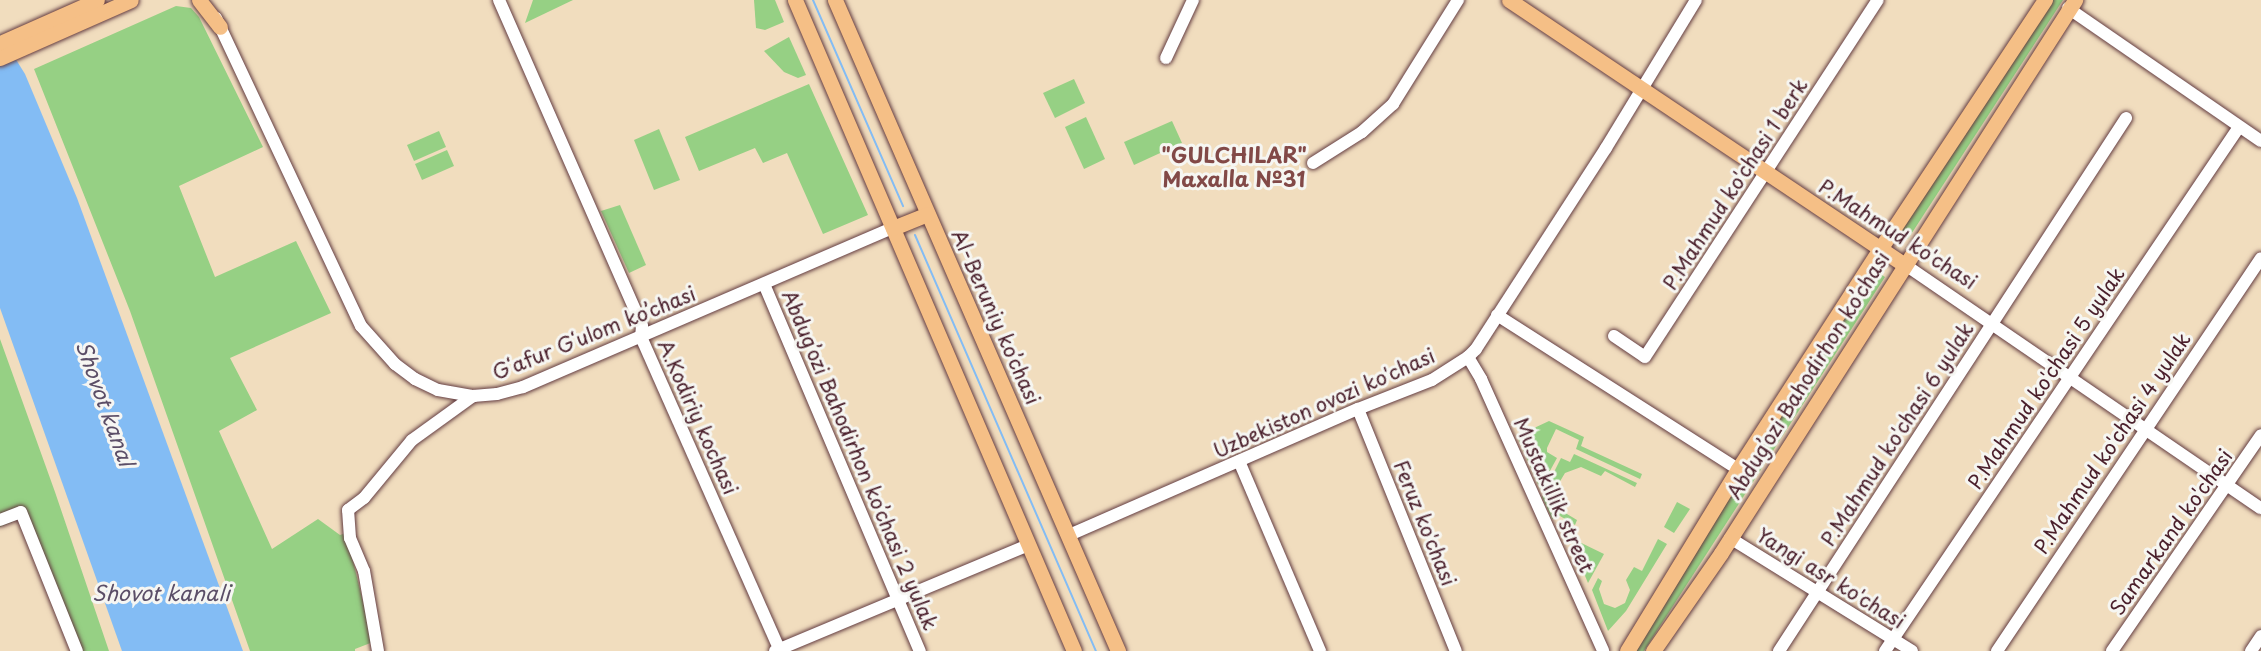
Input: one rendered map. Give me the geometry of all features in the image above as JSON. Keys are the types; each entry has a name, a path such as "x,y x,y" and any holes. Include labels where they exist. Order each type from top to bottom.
{"main road":[{"path":"0,58 27,38 97,0"},
{"path":"0,43 27,38 131,0"},
{"path":"199,0 220,27"},
{"path":"795,0 1074,651"},
{"name":"Al-Beruniy ko’chasi","path":"836,0 1118,651"},
{"name":"P.Mahmud ko'chasi","path":"1509,0 1639,95 1766,172 1904,264"},
{"name":"Abdug’ozi Bahodirhon ko’chasi","path":"1627,651 1738,469 2045,0"},
{"name":"Abdug’ozi Bahodirhon ko’chasi","path":"1653,651 1730,538 2072,4"},
{"path":"893,228 927,214"}],"street":[{"name":"Gʻafur Gʻulom ko’chasi","path":"208,0 361,326 382,352 415,379 438,390 473,396 497,394 523,387 893,228"},
{"name":"A.Kodiriy kochasi","path":"499,0 642,326 641,337 778,650"},
{"path":"1166,58 1193,0"},
{"path":"1313,163 1362,132 1393,104 1458,0"},
{"name":"Uzbekiston ovozi ko'chasi","path":"1069,535 1358,409 1432,380 1468,357 1476,349 1639,95 1696,0"},
{"name":"P.Mahmud ko'chasi 1 berk","path":"1614,336 1645,357 1878,0"},
{"path":"2072,4 2261,141"},
{"name":"P.Mahmud ko'chasi 6 yulak","path":"1779,651 2126,118"},
{"name":"P.Mahmud ko'chasi 5 yulak","path":"1885,651 2239,127"},
{"name":"P.Mahmud ko'chasi 4 yulak","path":"1997,651 2145,427 2261,258"},
{"name":"P.Mahmud ko'chasi","path":"1904,264 1993,322 2069,378 2145,427 2261,508"},
{"name":"Abdug’ozi Bahodirhon ko’chasi 2 yulak","path":"764,284 920,651"},
{"name":"Abdug’ozi Bahodirhon ko’chasi","path":"1497,315 1738,469"},
{"name":"Mustakillik street","path":"1468,357 1481,379 1603,651"},
{"path":"378,651 364,571 350,538 348,510 364,498 412,440 473,396"},
{"name":"Feruz ko'chasi","path":"1358,409 1456,651"},
{"name":"Samarkand ko'chasi","path":"2112,651 2261,435"},
{"path":"1239,461 1320,651"},
{"path":"0,520 21,512 77,651"},
{"name":"Yangi asr ko'chasi","path":"1730,538 1912,651"},
{"path":"778,650 1029,545"},
{"path":"2250,651 2261,636"}],"green space":[{"path":"533,0 573,0 525,23"},
{"path":"754,0 775,0 784,22 765,30 756,28"},
{"path":"2049,0 2063,0 1908,239 1898,233"},
{"path":"176,6 191,8 199,17 263,147 179,186 215,277 296,241 331,313 230,358 257,410 219,431 272,549 318,519 340,535 346,533 373,642 355,651 250,651 130,311 34,69"},
{"path":"789,37 806,75 798,78 784,72 764,51"},
{"path":"1074,79 1085,103 1055,118 1043,93"},
{"path":"809,84 868,215 823,234 787,153 763,163 755,148 699,171 685,137"},
{"path":"1086,117 1105,159 1084,169 1065,127"},
{"path":"1172,121 1182,143 1134,165 1124,142"},
{"path":"659,129 680,180 654,190 634,140"},
{"path":"439,131 446,147 414,161 407,145"},
{"path":"447,150 454,166 422,180 415,164"},
{"path":"620,205 646,265 629,273 601,211"},
{"path":"1875,270 1885,277 1644,651 1630,651"},
{"path":"0,339 109,651 79,651 20,519 0,527"},
{"path":"1549,421 1584,437 1581,446 1642,474 1640,479 1576,449 1579,440 1556,429 1547,452 1557,458 1540,489 1517,436"},
{"path":"1574,454 1637,483 1635,487 1605,471 1601,476 1581,467 1565,473 1556,488 1548,484 1561,458 1570,462"},
{"path":"1548,487 1555,491 1562,511 1577,520 1575,525 1560,516 1552,519 1542,497"},
{"path":"1677,502 1690,509 1674,533 1664,527"},
{"path":"1569,537 1604,554 1588,583"},
{"path":"1658,539 1667,544 1626,611 1608,631 1592,590 1598,578 1602,581 1599,589 1604,604 1615,608 1625,603 1630,590 1626,580 1634,567 1642,571"}],"water":[{"name":"Shovot kanali","path":"0,34 25,74 77,198 243,651 122,651 0,308"}],"waterway":[{"path":"813,0 903,206"},
{"path":"915,235 1096,651"}],"district":[{"name":"\"GULCHILAR\" Maxalla №31","path":"1234,166"}],"water label":[{"name":"Shovot kanal","path":"106,403"}]}
